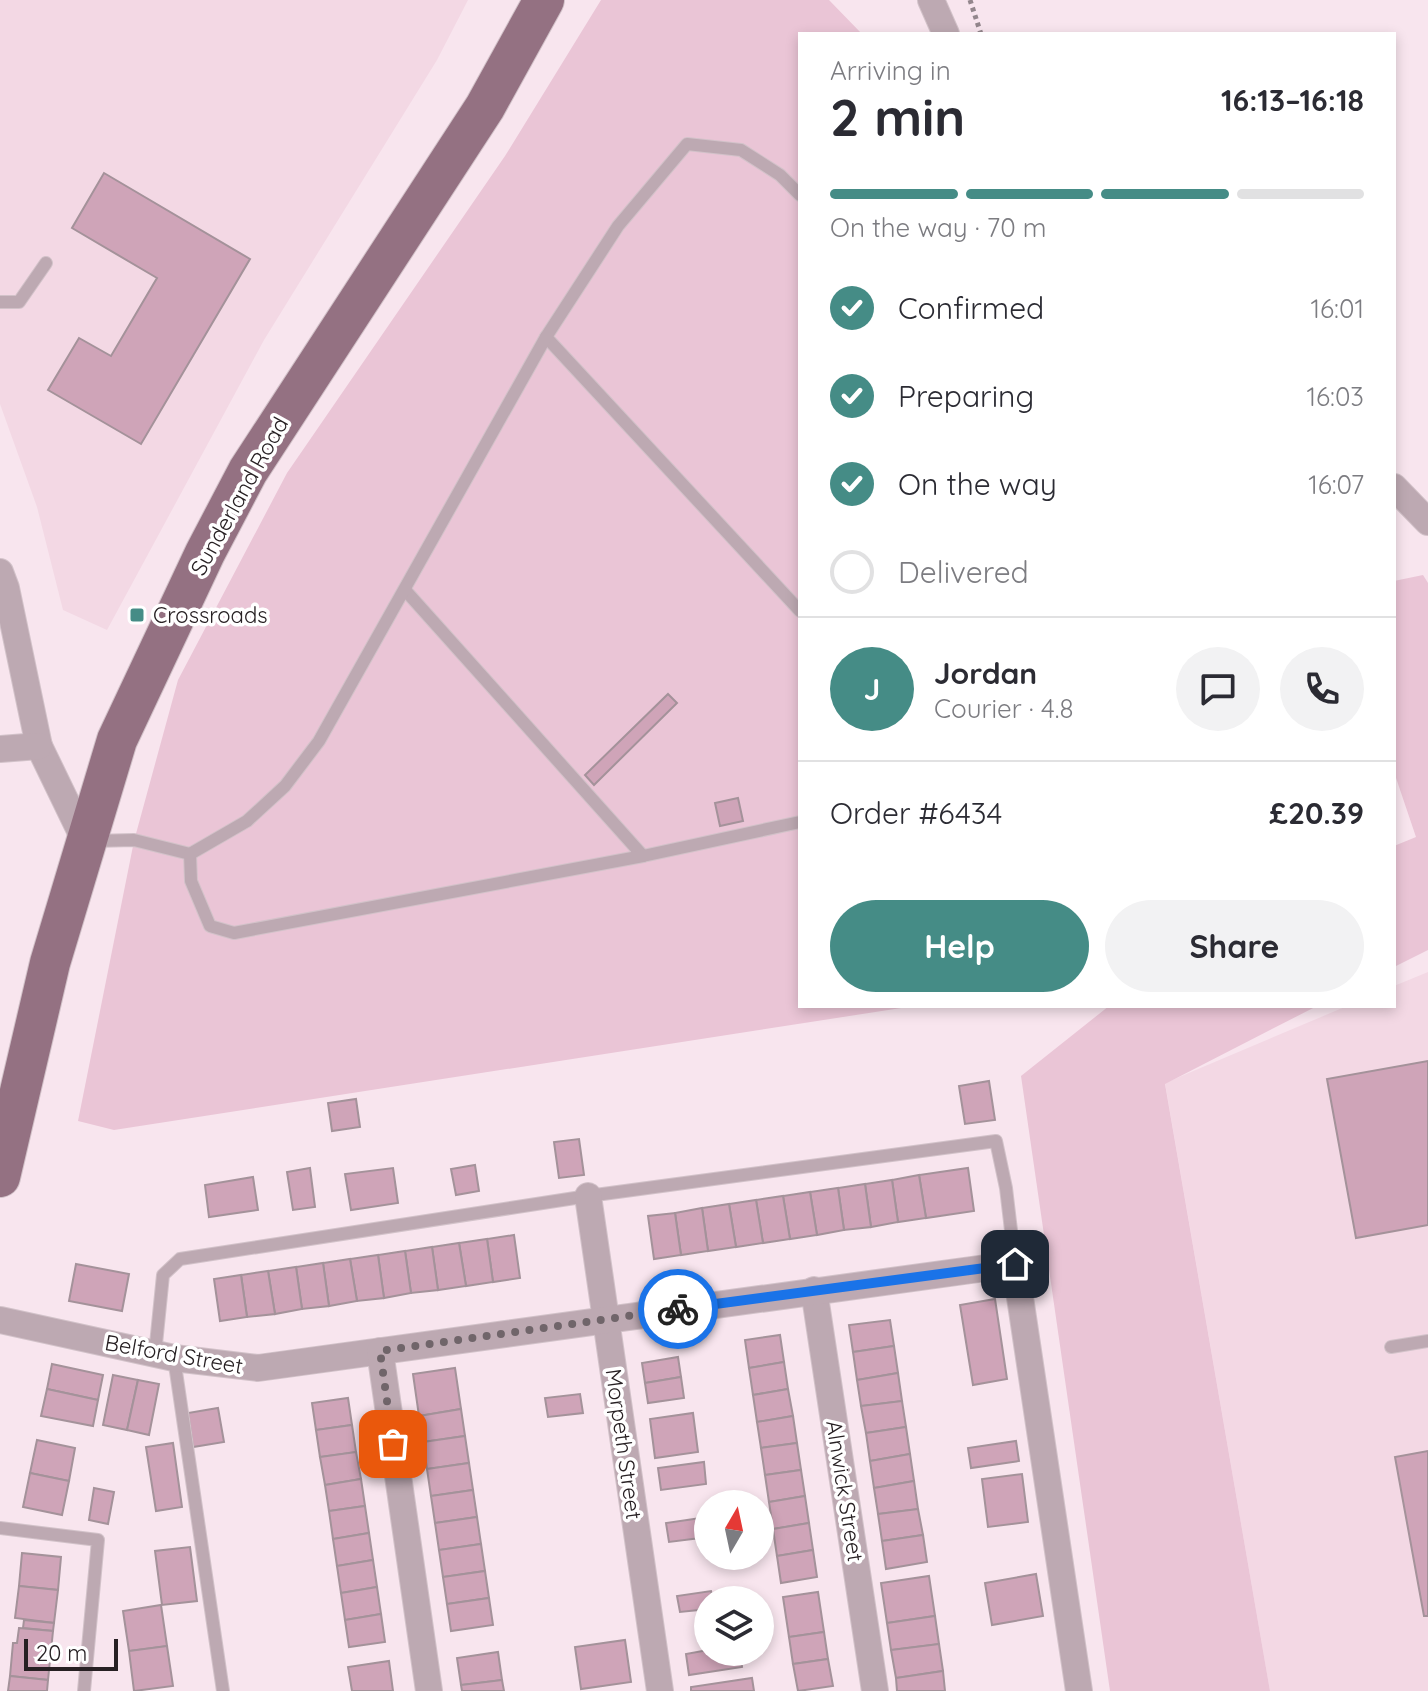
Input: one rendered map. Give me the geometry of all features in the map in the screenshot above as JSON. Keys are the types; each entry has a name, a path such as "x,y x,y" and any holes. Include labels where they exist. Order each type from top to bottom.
{"main road":[{"name":"Sunderland Road","path":"0,1177 32,1035 85,841 117,740 205,553 248,471 485,107 544,0"}],"street":[{"path":"931,0 945,32"},
{"path":"1396,489 1428,522"},
{"path":"0,572 39,746 85,841"},
{"path":"0,749 39,746"},
{"name":"Morpeth Street","path":"588,1196 660,1691"},
{"path":"1015,1264 1079,1691"},
{"name":"Belford Street","path":"0,1320 164,1356 258,1368 1015,1264"},
{"name":"Alnwick Street","path":"814,1290 875,1691"},
{"path":"380,1351 429,1691"}],"lane":[{"path":"85,841 134,840 190,854 247,821 285,786 319,741 546,337 618,226 687,144 741,150 780,175 798,193"},
{"path":"0,302 19,302 46,263"},
{"path":"546,337 798,609"},
{"path":"405,590 643,856"},
{"path":"190,854 191,881 210,926 234,933 643,856 798,822"},
{"path":"223,1691 164,1356 163,1275 180,1259 588,1196 996,1141 1006,1188 1015,1264"},
{"path":"1391,1347 1428,1341"},
{"path":"0,1528 98,1540 84,1691"}],"path":[{"path":"970,0 980,32"}],"shaded area":[{"path":"0,0 468,0 437,60 264,340 107,630 63,610 37,507 0,404"},
{"path":"601,0 829,0 860,32 798,32 798,1008 901,1008 114,1130 78,1121 134,841 178,680 287,473 505,156"},
{"path":"1423,575 1428,583 1428,950 1396,966 1396,845 1416,837 1396,778 1396,581"},
{"path":"1428,972 1428,1691 1270,1691 1165,1083 1342,1008 1396,1008 1396,985"},
{"path":"1106,1008 1313,1008 1165,1084 1270,1691 1110,1691 1021,1076"}],"building":[{"path":"104,173 250,259 141,444 48,390 79,338 111,356 157,278 72,228"},
{"path":"668,694 677,703 594,785 585,775"},
{"path":"738,798 743,821 720,826 715,803"},
{"path":"1428,1061 1428,1225 1356,1238 1327,1079"},
{"path":"989,1081 995,1120 965,1124 959,1086"},
{"path":"356,1099 360,1127 332,1131 328,1103"},
{"path":"579,1139 584,1175 559,1178 554,1142"},
{"path":"475,1165 479,1191 456,1195 451,1169"},
{"path":"310,1168 315,1207 293,1210 287,1172"},
{"path":"393,1168 398,1203 351,1210 345,1174"},
{"path":"968,1168 974,1211 926,1218 919,1175"},
{"path":"919,1175 926,1218 898,1222 892,1180"},
{"path":"253,1177 258,1210 209,1217 205,1185"},
{"path":"892,1180 898,1222 871,1227 865,1184"},
{"path":"865,1184 871,1227 844,1230 838,1188"},
{"path":"838,1188 844,1230 817,1235 810,1192"},
{"path":"810,1192 817,1235 790,1239 783,1196"},
{"path":"783,1196 790,1239 763,1243 756,1200"},
{"path":"756,1200 763,1243 736,1247 729,1204"},
{"path":"729,1204 736,1247 708,1251 702,1208"},
{"path":"702,1208 708,1251 681,1255 675,1213"},
{"path":"675,1213 681,1255 654,1259 648,1216"},
{"path":"514,1235 520,1278 493,1282 487,1239"},
{"path":"487,1239 493,1282 466,1286 459,1243"},
{"path":"459,1243 466,1286 438,1290 432,1247"},
{"path":"432,1247 438,1290 411,1293 405,1251"},
{"path":"405,1251 411,1293 384,1298 378,1255"},
{"path":"378,1255 384,1298 357,1301 350,1259"},
{"path":"350,1259 357,1301 329,1306 323,1263"},
{"path":"323,1263 329,1306 302,1309 296,1267"},
{"path":"76,1264 129,1274 122,1311 69,1301"},
{"path":"296,1267 302,1309 275,1314 268,1271"},
{"path":"268,1271 275,1314 247,1317 241,1275"},
{"path":"241,1275 247,1317 220,1321 214,1279"},
{"path":"995,1299 1007,1379 973,1385 960,1305"},
{"path":"890,1320 894,1346 853,1352 849,1325"},
{"path":"780,1335 784,1362 749,1368 745,1340"},
{"path":"894,1346 898,1373 857,1380 853,1352"},
{"path":"678,1357 681,1377 645,1383 642,1363"},
{"path":"784,1362 788,1389 753,1395 749,1368"},
{"path":"52,1364 103,1375 98,1400 47,1389"},
{"path":"455,1368 461,1409 419,1416 413,1374"},
{"path":"898,1373 902,1401 861,1406 857,1380"},
{"path":"113,1375 138,1380 127,1430 103,1425"},
{"path":"681,1377 684,1398 648,1403 645,1383"},
{"path":"138,1380 159,1384 149,1435 127,1430"},
{"path":"47,1389 98,1400 93,1426 41,1416"},
{"path":"788,1389 793,1416 757,1422 753,1395"},
{"path":"580,1394 583,1413 548,1417 545,1398"},
{"path":"348,1398 352,1425 316,1430 312,1403"},
{"path":"902,1401 906,1427 866,1433 861,1406"},
{"path":"218,1408 224,1442 193,1447 188,1413"},
{"path":"461,1409 465,1436 423,1442 419,1416"},
{"path":"693,1413 698,1452 655,1458 650,1419"},
{"path":"793,1416 797,1443 761,1448 757,1422"},
{"path":"352,1425 356,1452 320,1457 316,1430"},
{"path":"906,1427 910,1454 870,1461 866,1433"},
{"path":"465,1436 469,1463 427,1469 423,1442"},
{"path":"37,1440 75,1448 69,1481 30,1473"},
{"path":"1016,1441 1019,1461 971,1468 968,1448"},
{"path":"173,1443 182,1507 156,1511 146,1447"},
{"path":"797,1443 801,1470 765,1475 761,1448"},
{"path":"1428,1451 1428,1616 1424,1616 1395,1457"},
{"path":"356,1452 361,1479 325,1485 320,1457"},
{"path":"910,1454 914,1481 874,1488 870,1461"},
{"path":"704,1462 706,1484 661,1490 658,1468"},
{"path":"469,1463 473,1490 431,1496 427,1469"},
{"path":"801,1470 805,1496 774,1501 774,1490 767,1490 765,1475"},
{"path":"30,1473 69,1481 62,1515 23,1507"},
{"path":"1022,1474 1028,1522 988,1527 982,1479"},
{"path":"361,1479 365,1506 329,1511 325,1485"},
{"path":"914,1481 918,1509 878,1514 874,1488"},
{"path":"94,1488 114,1492 108,1524 89,1520"},
{"path":"473,1490 477,1517 435,1523 431,1496"},
{"path":"805,1496 809,1523 774,1529 774,1501"},
{"path":"365,1506 369,1533 333,1539 329,1511"},
{"path":"918,1509 923,1535 882,1541 878,1514"},
{"path":"477,1517 481,1544 439,1550 435,1523"},
{"path":"694,1519 694,1539 669,1542 666,1523"},
{"path":"809,1523 813,1550 777,1556 774,1529"},
{"path":"369,1533 373,1560 337,1566 333,1539"},
{"path":"923,1535 927,1562 886,1569 882,1541"},
{"path":"481,1544 485,1571 443,1577 439,1550"},
{"path":"190,1547 197,1601 162,1605 155,1551"},
{"path":"813,1550 817,1577 781,1583 777,1556"},
{"path":"22,1553 61,1557 58,1590 19,1586"},
{"path":"373,1560 377,1587 341,1593 337,1566"},
{"path":"485,1571 489,1598 447,1604 443,1577"},
{"path":"1036,1574 1043,1616 992,1625 985,1583"},
{"path":"929,1576 935,1616 887,1623 881,1583"},
{"path":"19,1586 58,1590 54,1623 15,1618"},
{"path":"377,1587 381,1614 345,1620 341,1593"},
{"path":"818,1592 824,1632 789,1637 783,1597"},
{"path":"694,1594 694,1610 680,1612 677,1596"},
{"path":"489,1598 493,1625 451,1631 447,1604"},
{"path":"161,1605 167,1646 129,1651 123,1611"},
{"path":"381,1614 385,1642 349,1647 345,1620"},
{"path":"935,1616 939,1644 891,1650 887,1623"},
{"path":"24,1620 54,1623 53,1631 23,1628"},
{"path":"19,1628 53,1631 48,1680 10,1676 13,1643 17,1643"},
{"path":"824,1632 828,1659 793,1664 789,1637"},
{"path":"625,1640 631,1682 581,1689 575,1647"},
{"path":"939,1644 943,1671 896,1678 891,1650"},
{"path":"167,1646 173,1686 134,1691 129,1651"},
{"path":"498,1652 502,1680 461,1685 457,1658"},
{"path":"694,1653 694,1666 742,1667 689,1675 686,1654"},
{"path":"828,1659 833,1686 798,1691 793,1664"},
{"path":"389,1661 393,1691 352,1691 348,1667"},
{"path":"943,1671 945,1691 897,1691 896,1678"},
{"path":"10,1676 48,1680 47,1691 8,1691"},
{"path":"752,1678 754,1691 691,1691 691,1687"},
{"path":"502,1680 504,1691 462,1691 461,1685"}],"way so far":[{"path":"393,1444 380,1351 678,1309"}],"place":[{"name":"Crossroads","path":"137,615"}],"route":[{"path":"678,1309 1015,1264"}]}
